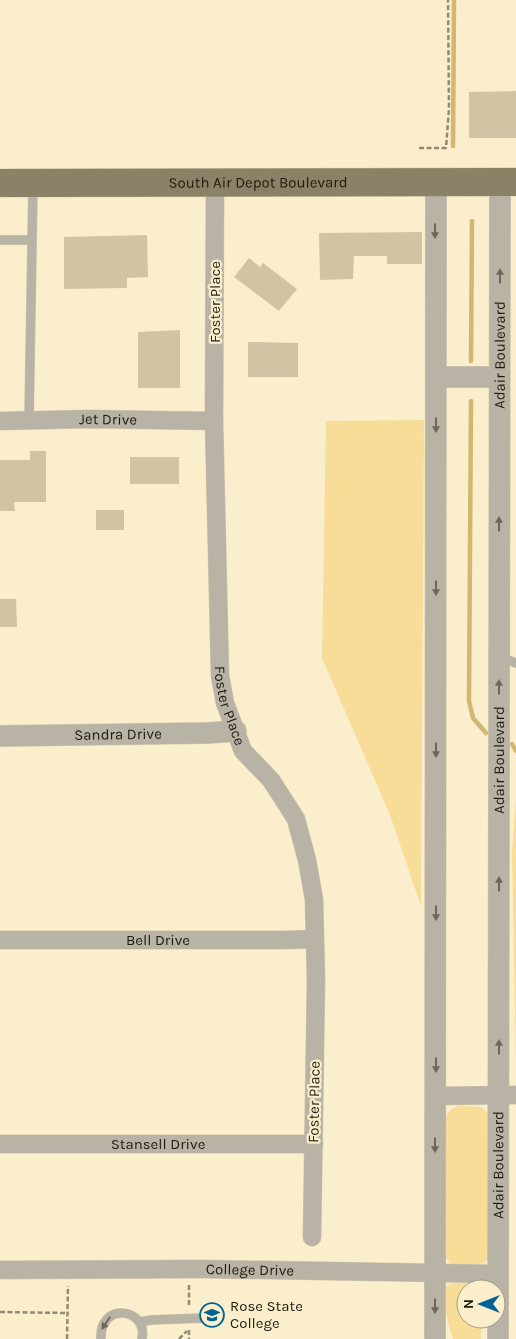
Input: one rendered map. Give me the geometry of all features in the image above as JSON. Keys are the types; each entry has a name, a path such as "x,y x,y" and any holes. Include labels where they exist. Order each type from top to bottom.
{"main road":[{"name":"South Air Depot Boulevard","path":"0,184 508,182"}],"street":[{"name":"Adair Boulevard","path":"498,1339 507,1095 508,660 500,377 508,182"},
{"name":"Foster Place","path":"215,183 214,421 220,676 225,703 243,751 271,780 296,819 307,860 314,899 316,980 312,1237"},
{"path":"435,1339 436,183"},
{"path":"436,377 500,377"},
{"name":"Jet Drive","path":"0,421 90,419 214,421"},
{"name":"Sandra Drive","path":"0,736 236,731"},
{"name":"Bell Drive","path":"0,940 284,940 314,938"},
{"path":"436,1096 507,1095"},
{"name":"Stansell Drive","path":"0,1144 314,1144"},
{"name":"College Drive","path":"0,1270 191,1269 499,1274"}],"lane":[{"path":"29,420 33,183"},
{"path":"0,240 32,240"},
{"path":"101,1339 102,1325 112,1315 119,1313 126,1313 139,1322 143,1334 142,1339"},
{"path":"139,1322 204,1318"}],"path":[{"path":"419,148 446,148 449,109 448,0"},
{"path":"189,1319 191,1269"},
{"path":"67,1339 68,1270"},
{"path":"0,1312 67,1313"},
{"path":"179,1339 189,1328 189,1339"}],"shaded area":[{"path":"424,420 421,906 390,815 322,658 326,421"},
{"path":"516,798 516,1065 512,852"},
{"path":"458,1106 482,1107 489,1115 489,1259 481,1263 465,1265 451,1264 445,1257 444,1120 451,1109"},
{"path":"456,1282 456,1329 481,1329 481,1339 453,1339 444,1303 445,1289 452,1283"}],"building":[{"path":"516,91 516,138 469,138 469,92"},
{"path":"422,232 422,264 387,264 387,256 354,256 353,279 320,280 319,233"},
{"path":"147,235 148,277 127,278 127,288 64,289 64,237"},
{"path":"249,258 260,267 263,263 297,289 279,311 234,277"},
{"path":"180,330 180,388 138,388 138,332"},
{"path":"248,342 298,343 298,377 248,377"},
{"path":"30,451 46,451 46,502 14,502 15,511 0,511 0,460 30,460"},
{"path":"130,457 179,457 179,484 130,484"},
{"path":"96,510 124,510 124,530 96,530"},
{"path":"0,599 16,599 17,627 0,627"}],"waterway":[{"path":"453,146 454,0"},
{"path":"471,361 472,221"},
{"path":"471,401 469,701 473,718 486,733"},
{"path":"512,744 516,751"}],"place":[{"name":"Rose State College","path":"212,1315"}]}
